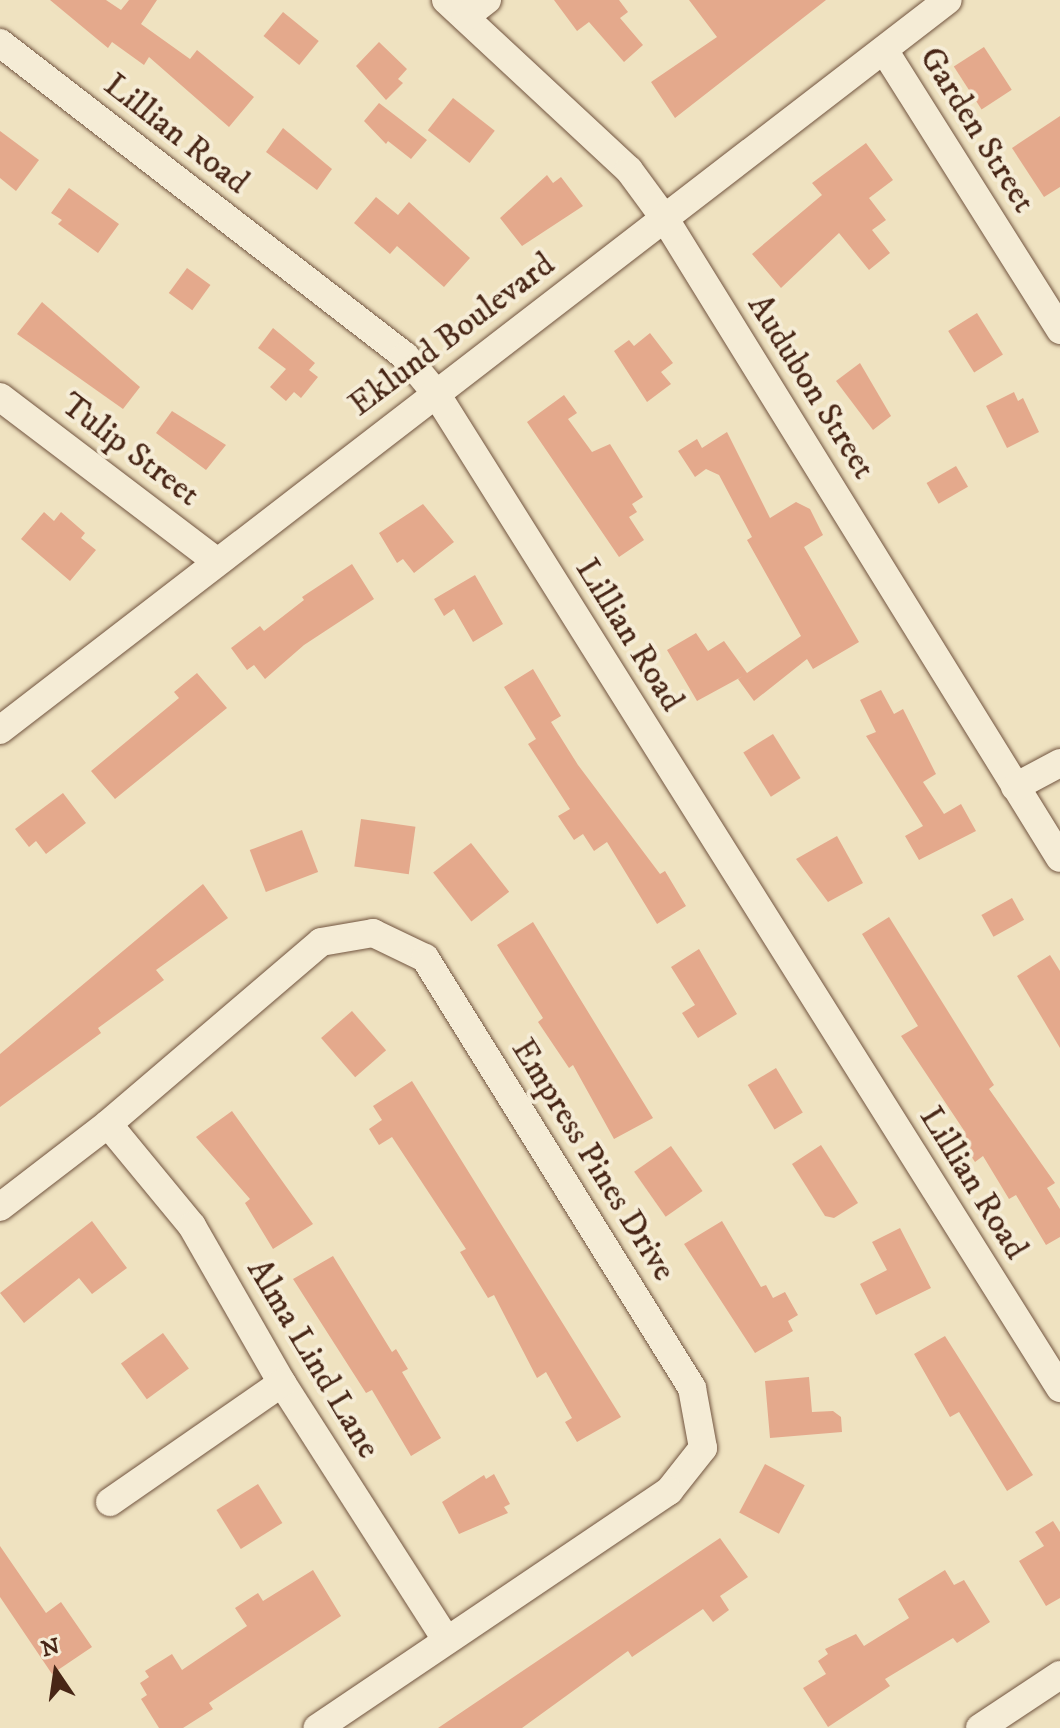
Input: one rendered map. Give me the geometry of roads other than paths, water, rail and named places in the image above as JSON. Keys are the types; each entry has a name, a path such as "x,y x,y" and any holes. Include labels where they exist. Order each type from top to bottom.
{"street":[{"path":"455,9 487,0"},
{"name":"Eklund Boulevard","path":"0,730 435,392 948,0"},
{"name":"Audubon Street","path":"455,9 629,170 665,219 1060,858"},
{"name":"Lillian Road","path":"0,43 405,356 435,392 1060,1388"},
{"name":"Garden Street","path":"884,50 1060,330"},
{"name":"Tulip Street","path":"0,397 216,561"},
{"path":"1015,787 1060,763"},
{"name":"Empress Pines Drive","path":"0,1207 108,1124 321,942 373,933 425,958 692,1388 703,1448 669,1491 317,1728"},
{"name":"Alma Lind Lane","path":"108,1124 192,1226 282,1383 446,1639"},
{"path":"110,1502 282,1383"},
{"path":"980,1728 1060,1675"}]}
